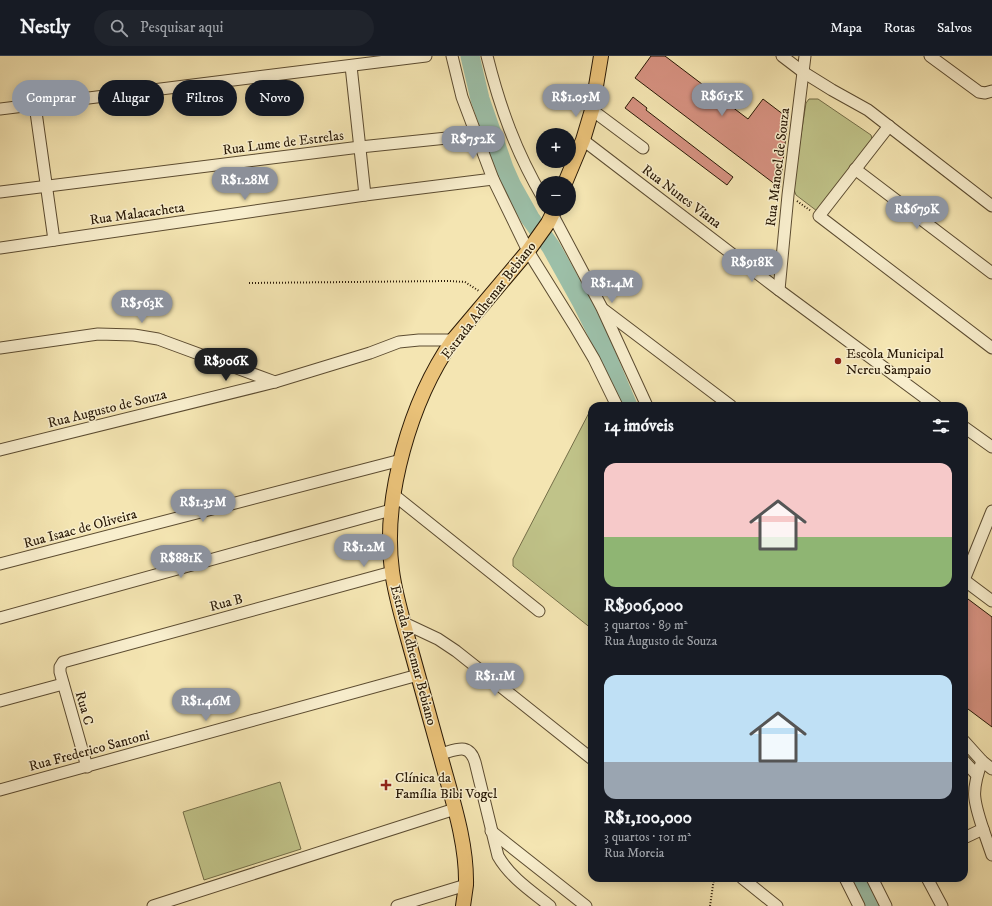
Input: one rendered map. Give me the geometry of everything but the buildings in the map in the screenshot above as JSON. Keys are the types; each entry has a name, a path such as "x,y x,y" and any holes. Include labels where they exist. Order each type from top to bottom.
{"main road":[{"path":"568,176 583,140 592,110 601,56"},
{"name":"Estrada Adhemar Bebiano","path":"463,906 466,885 463,849 455,809 404,623 392,572 390,550 391,510 401,460 422,396 444,352 530,247 550,216"}],"street":[{"path":"90,98 426,56"},
{"path":"452,56 462,97 493,179 594,359 615,402"},
{"path":"487,56 496,91 507,123 524,163 536,185"},
{"path":"782,56 803,72 868,110 992,206"},
{"name":"Rua Manoel de Souza","path":"779,290 788,195 805,56"},
{"path":"930,56 979,92 989,92"},
{"path":"351,66 365,195"},
{"path":"0,109 12,108"},
{"path":"592,110 643,148"},
{"path":"36,116 54,240"},
{"path":"889,126 819,216 992,348"},
{"name":"Rua Lume de Estrelas","path":"0,192 360,147 476,135"},
{"name":"Rua Nunes Viana","path":"583,140 779,290 931,402"},
{"path":"855,169 992,273"},
{"name":"Rua Malacacheta","path":"0,248 365,195 493,179"},
{"path":"552,216 602,308 645,402"},
{"path":"602,308 726,402"},
{"path":"0,348 98,334 134,334 158,339 275,382"},
{"name":"Rua Augusto de Souza","path":"0,450 275,382 370,353 399,342 419,340 453,340"},
{"path":"968,430 992,447"},
{"name":"Rua Isaac de Oliveira","path":"0,564 401,460"},
{"path":"394,495 539,611"},
{"path":"0,618 391,510"},
{"path":"968,570 992,511"},
{"name":"Rua B","path":"67,660 392,572"},
{"path":"968,583 992,601"},
{"path":"404,623 438,639 456,651 588,756"},
{"name":"Rua C","path":"67,660 63,662 60,667 63,684 86,767"},
{"name":"Rua Frederico Santoni","path":"0,790 418,674"},
{"path":"0,701 63,684"},
{"path":"968,745 982,761 992,769"},
{"path":"440,754 460,749 467,749 470,751 475,762 498,856 512,875 550,906"},
{"path":"982,761 974,790 976,808 992,855"},
{"path":"968,765 977,775"},
{"path":"153,906 455,809"},
{"path":"968,836 983,829"},
{"path":"491,830 586,906"},
{"path":"747,882 777,906"},
{"path":"847,882 859,906"},
{"path":"874,882 886,906"},
{"path":"929,882 942,906"},
{"path":"397,906 466,885"}],"path":[{"path":"788,195 819,216"},
{"path":"249,283 449,280 465,282 488,298"},
{"path":"710,906 713,882"}],"green space":[{"path":"809,99 818,99 871,135 872,139 817,211 796,195 793,187 806,103"},
{"path":"588,415 588,626 513,566 513,559"},
{"path":"280,782 301,849 204,880 183,812"}],"waterway":[{"path":"470,56 480,99 504,168 512,186 530,218 551,247 582,303 597,333 626,402"},
{"path":"857,882 870,906"}],"place":[{"name":"Escola Municipal Nereu Sampaio","path":"838,361"},
{"name":"Clínica da Família Bibi Vogel","path":"386,785"}]}
